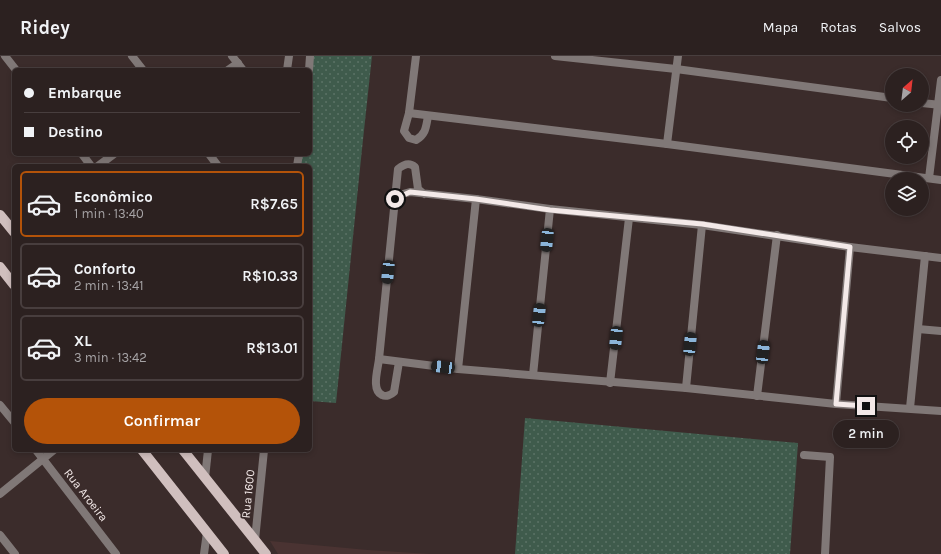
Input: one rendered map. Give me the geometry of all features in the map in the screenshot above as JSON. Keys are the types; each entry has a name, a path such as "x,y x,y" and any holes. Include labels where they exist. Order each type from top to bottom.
{"main road":[{"path":"0,215 12,230"},
{"path":"0,267 12,282"},
{"path":"144,452 224,554"},
{"path":"185,452 266,554"}],"street":[{"path":"5,56 14,68"},
{"path":"132,56 141,68"},
{"path":"232,56 242,68"},
{"path":"287,68 289,56"},
{"path":"308,68 310,56"},
{"path":"416,56 409,113 404,131 409,138 416,140 422,136 426,131 428,116"},
{"path":"555,56 676,69 885,97"},
{"path":"667,144 678,56"},
{"path":"231,68 238,63"},
{"path":"941,80 940,105 929,178 941,180"},
{"path":"929,104 940,105"},
{"path":"409,113 885,172"},
{"path":"101,164 111,156"},
{"path":"399,362 394,392 385,396 377,390 376,385 398,169 407,164 411,164 415,167 418,189 424,194"},
{"path":"395,199 410,192 476,199 550,210 702,224 850,247 941,258"},
{"path":"458,369 476,199"},
{"path":"532,375 550,210"},
{"path":"610,383 629,218"},
{"path":"686,388 702,224"},
{"path":"757,396 777,236"},
{"path":"836,404 850,247"},
{"path":"910,408 925,256"},
{"path":"918,329 941,331"},
{"path":"379,359 458,369 610,383 686,388 836,404 910,408 941,412"},
{"path":"0,405 12,420"},
{"name":"Rua Aroeira","path":"38,452 116,554"},
{"path":"0,494 51,452"},
{"path":"205,478 208,452"},
{"name":"Rua 1600","path":"255,540 264,452"},
{"path":"804,454 830,457 824,554"},
{"path":"204,554 207,532"},
{"path":"0,535 15,554"}],"shaded area":[{"path":"270,541 368,550 430,554 278,554"}],"green space":[{"path":"311,56 372,56 336,403 312,401 312,164 298,164 300,156 312,156"},
{"path":"525,418 798,443 790,554 515,554"}],"route":[{"path":"395,199 410,192 476,199 550,210 702,224 850,247 836,404 866,406"}]}
